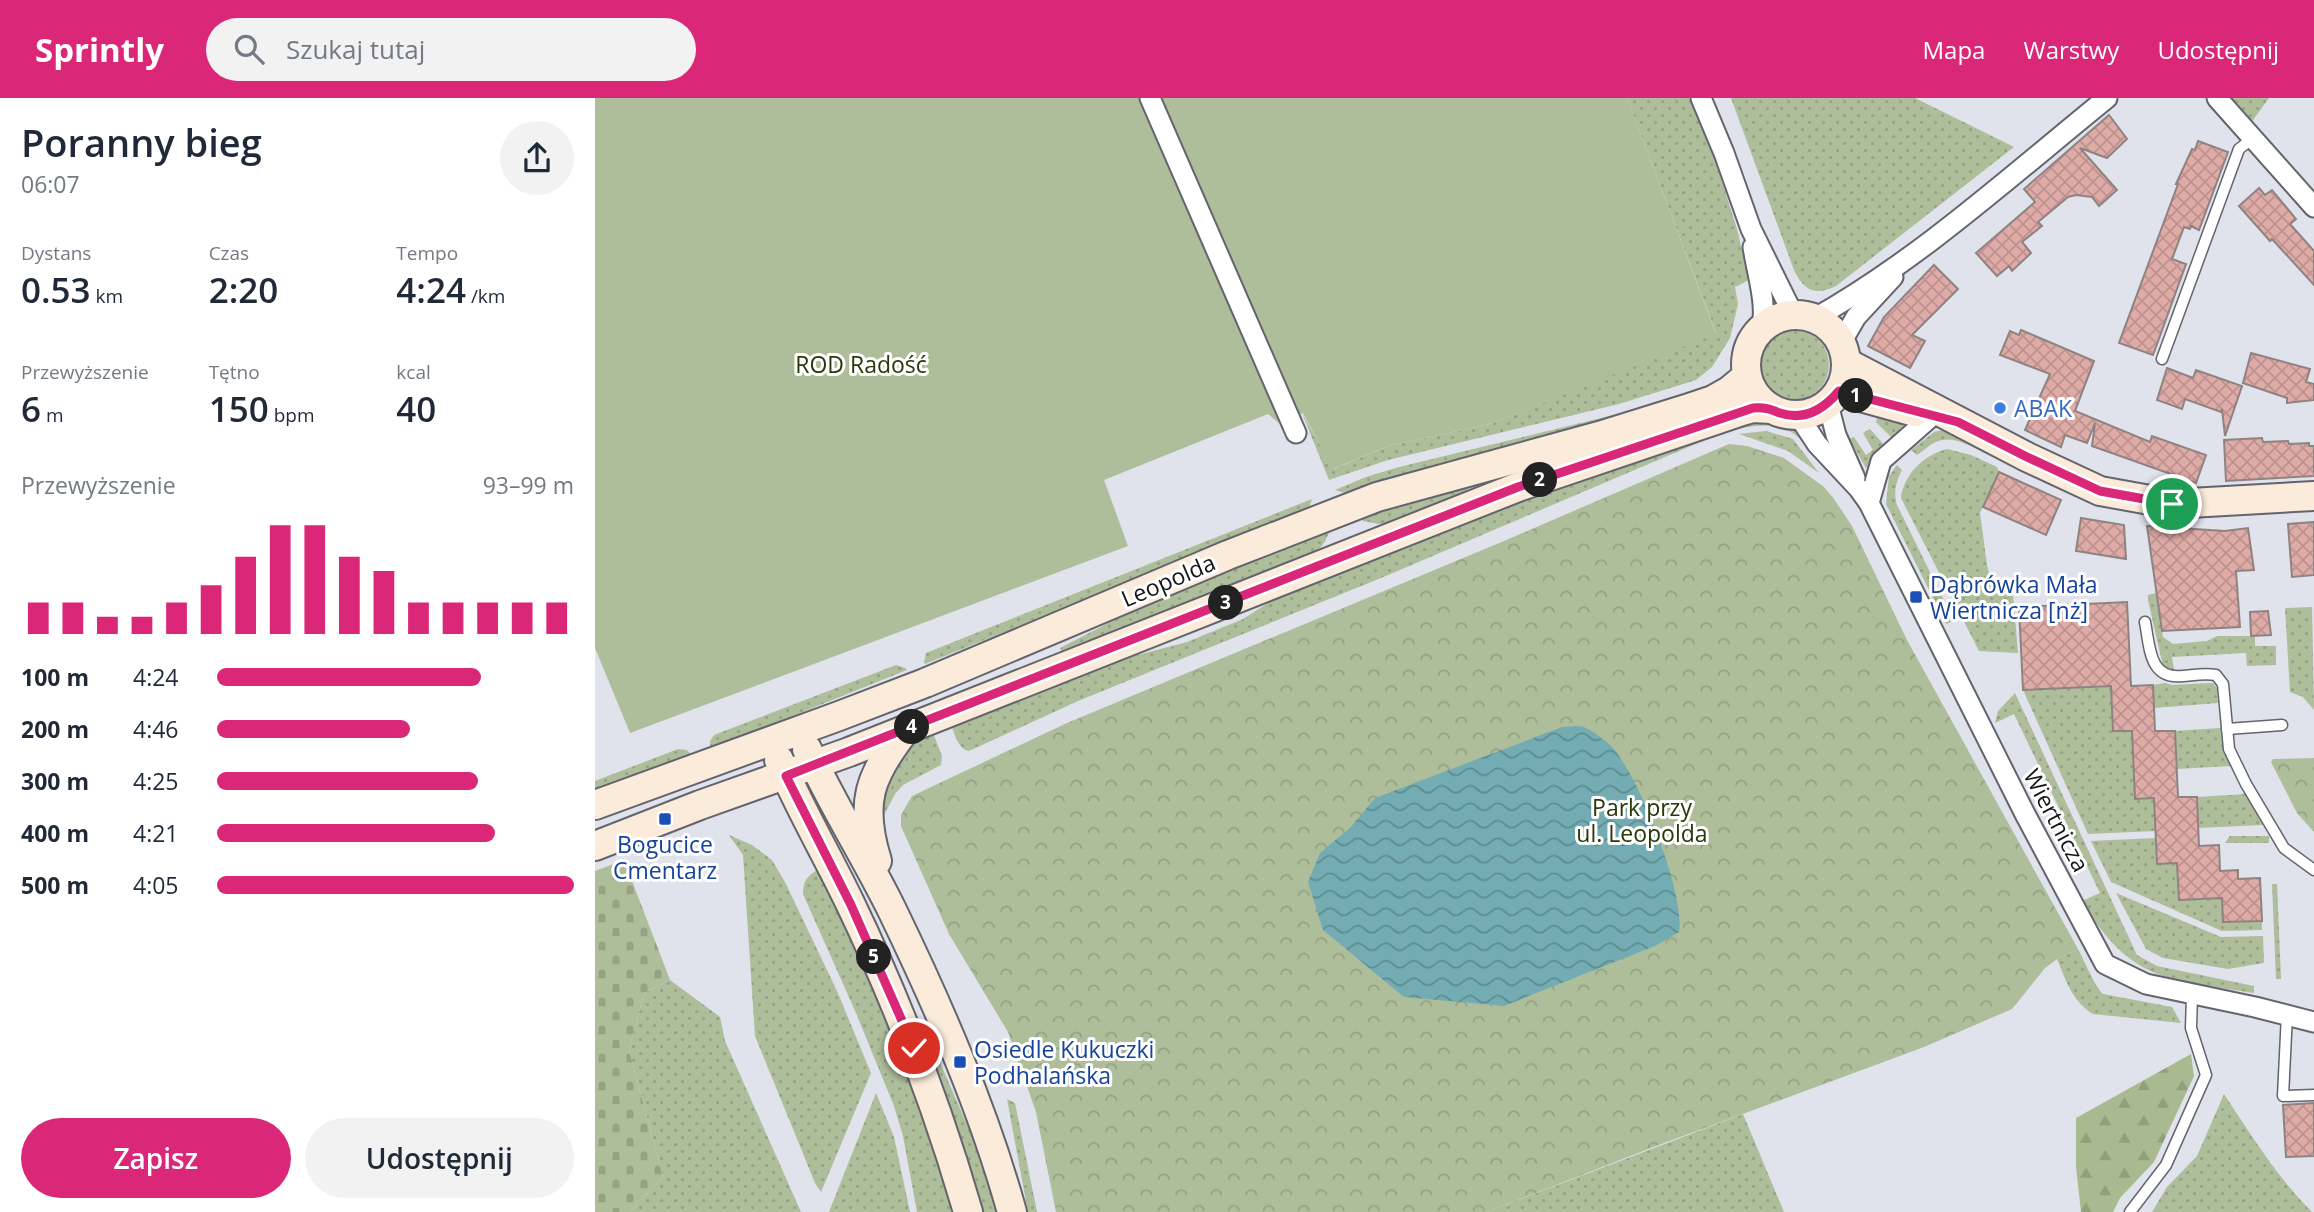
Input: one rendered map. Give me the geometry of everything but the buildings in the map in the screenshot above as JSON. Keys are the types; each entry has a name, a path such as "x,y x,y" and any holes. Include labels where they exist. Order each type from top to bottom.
{"street":[{"path":"1150,98 1296,433"},
{"path":"1701,98 1751,229 1759,287 1764,301 1762,328"},
{"path":"1920,248 1856,317 1844,353 1845,379 1834,397 1814,412 1785,412 1757,396 1747,376 1746,359 1751,342 1762,328 1771,321 1804,316 1842,303 1920,248 2107,98"},
{"path":"2217,98 2314,207"},
{"path":"1751,229 1804,316 1835,332 1844,353 1945,419 2100,491 2172,504 2314,496"},
{"name":"Leopolda","path":"595,805 925,683 1229,555 1377,497 1599,436 1689,408 1713,400 1747,376"},
{"path":"1834,397 1945,419"},
{"name":"Wiertnicza","path":"1834,397 1836,435 1864,496 2025,814 2105,964 2146,984 2314,1022"},
{"name":"Leopolda","path":"595,846 907,729 1518,487 1753,408 1785,412"},
{"name":"Wiertnicza","path":"1785,412 1864,496"},
{"path":"1864,496 1881,461 1922,423 1945,419"},
{"path":"1333,514 1349,554"},
{"path":"893,911 875,855 867,811 876,776 889,751 907,729"},
{"path":"799,731 814,765 893,911 960,1062 997,1158 1012,1212"},
{"path":"771,741 851,905 914,1048 950,1149 968,1212"}],"lane":[{"path":"2162,359 2239,149 2253,138"},
{"path":"2145,622 2152,659 2158,670 2174,677 2207,673 2216,675 2223,684 2229,749 2284,848 2314,870"},
{"path":"2227,729 2282,725"},
{"path":"2130,1212 2166,1165 2206,1075 2191,1028 2192,995"},
{"path":"2287,1014 2283,1096 2314,1095"}],"green space":[{"name":"ROD Radość","path":"595,98 1627,98 1716,334 1490,424 1388,446 1333,469 1303,413 1279,423 1268,414 1104,480 1128,546 630,733 595,648"},
{"path":"1627,98 1689,98 1716,162 1737,229 1749,280 1735,287 1738,304 1730,338 1712,367 1696,380 1619,404 1388,460 1329,480 1302,413 1334,469 1388,446 1490,424 1716,333"},
{"path":"1731,98 1915,98 2014,147 1836,286 1816,291 1806,287 1794,270"},
{"path":"2230,98 2269,98 2251,123"},
{"path":"1794,330 1819,340 1829,365 1819,390 1794,400 1769,390 1759,365 1769,340"},
{"path":"1693,391 1696,397 1349,494 1335,490 1399,467 1634,410"},
{"path":"1880,407 1911,417 1892,438 1876,422"},
{"path":"1761,419 1793,428 1807,442 1804,444 1790,431 1782,428 1765,425 1737,429 1734,422"},
{"path":"1870,429 1885,446 1874,463 1866,468 1849,439 1854,437 1866,455 1873,450 1863,433"},
{"path":"1709,430 1712,437 1381,578 1078,701 969,751 962,747 951,725 1115,661 1187,642 1243,619 1276,598 1583,473"},
{"path":"1950,430 2017,463 1996,458 1955,440 1936,442 1917,455 1911,450 1934,432"},
{"path":"1766,431 1793,439 1819,473 1788,451 1739,434"},
{"name":"Park przy ul. Leopolda","path":"1729,444 1747,446 1784,458 1824,487 1834,499 1852,526 1907,640 2078,949 2045,968 2012,1009 1924,1047 1487,1212 1056,1212 1036,1112 1008,1032 949,934 901,826 901,815 912,796 1067,723"},
{"path":"1947,449 1971,455 1997,467 1999,472 1980,513 1994,593 2013,595 2018,653 1979,651 1901,498 1906,481 1917,467 1931,456"},
{"path":"1897,465 1902,470 1896,486 1896,503 1954,621 1946,624 1886,504 1889,476"},
{"path":"1466,486 1468,493 1390,523 1379,524 1363,521 1361,518 1362,515"},
{"path":"1312,499 1309,508 1303,512 925,664 924,662 926,653"},
{"path":"1325,530 1329,533 1315,554 1063,655 1060,648 1167,593"},
{"path":"2156,593 2163,637 2173,644 2207,641 2217,636 2255,636 2255,646 2276,646 2276,665 2247,666 2246,653 2172,657 2174,671 2163,666 2148,600 2148,595"},
{"path":"2312,607 2314,710 2303,697 2290,692 2285,608"},
{"path":"896,665 907,670 710,749 710,741 714,735"},
{"path":"2213,683 2217,688 2218,703 2154,708 2153,685"},
{"path":"2111,686 2113,731 2132,731 2135,799 2154,798 2156,831 2088,834 2023,690"},
{"path":"2015,693 2137,955 2157,966 2254,986 2254,993 2198,984 2154,972 2117,948 2100,928 2082,901 2100,893 2014,714 1995,723 1998,711"},
{"path":"2220,728 2230,766 2177,769 2175,731"},
{"path":"933,733 942,756 941,765 903,785 883,817 877,820 886,773 915,740"},
{"path":"678,749 687,750 691,756 595,792 595,781"},
{"path":"2314,758 2314,832 2297,813 2271,762 2273,759"},
{"path":"2246,794 2263,825 2198,828 2197,797"},
{"path":"729,835 752,845 772,860 837,991 871,1073 821,1192 755,1036 743,855"},
{"path":"2230,836 2269,836 2269,843 2225,843"},
{"path":"2156,838 2157,864 2177,863 2179,900 2222,898 2223,922 2262,921 2262,930 2222,931 2111,882 2091,841"},
{"path":"624,860 670,980 644,993 629,1050 663,1177 630,1212 595,1212 595,871"},
{"path":"819,869 892,1026 956,1212 917,1212 903,1136 894,1106 803,894 807,879"},
{"path":"2272,884 2277,884 2281,979 2276,979"},
{"path":"2116,893 2221,937 2263,936 2264,963 2228,969 2163,958 2146,949"},
{"path":"2078,949 2103,994 2172,1007 2181,1023 2093,1014 2086,1009 2071,990 2057,959"},
{"path":"670,980 720,1017 725,1041 801,1212 630,1212 663,1177 629,1050 644,993"},
{"path":"931,1042 983,1161 1000,1212 982,1212 925,1045"},
{"path":"2191,1054 2194,1076 2154,1162 2120,1198 2113,1212 2081,1212 2076,1167 2076,1118"},
{"path":"876,1093 894,1137 910,1212 829,1212"},
{"path":"2224,1094 2276,1170 2312,1212 2152,1212 2167,1187 2197,1156"},
{"path":"1007,1099 1015,1103 1037,1212 1028,1212"},
{"path":"1743,1114 1784,1212 1487,1212"}],"water":[{"path":"1562,727 1584,727 1602,738 1622,760 1634,781 1668,864 1679,914 1679,932 1655,946 1504,1006 1404,997 1323,930 1308,882 1320,853 1350,828 1375,798"}],"place":[{"name":"ABAK","path":"2000,408"},
{"name":"Dąbrówka Mała Wiertnicza [nż]","path":"1916,597"},
{"name":"Bogucice Cmentarz","path":"665,819"},
{"name":"Osiedle Kukuczki Podhalańska","path":"960,1062"}],"route":[{"path":"914,1048 851,905 786,776 1518,487 1753,408 1761,407 1798,415 1814,412 1828,404 1839,391 1958,422 2100,491 2172,504"}]}
